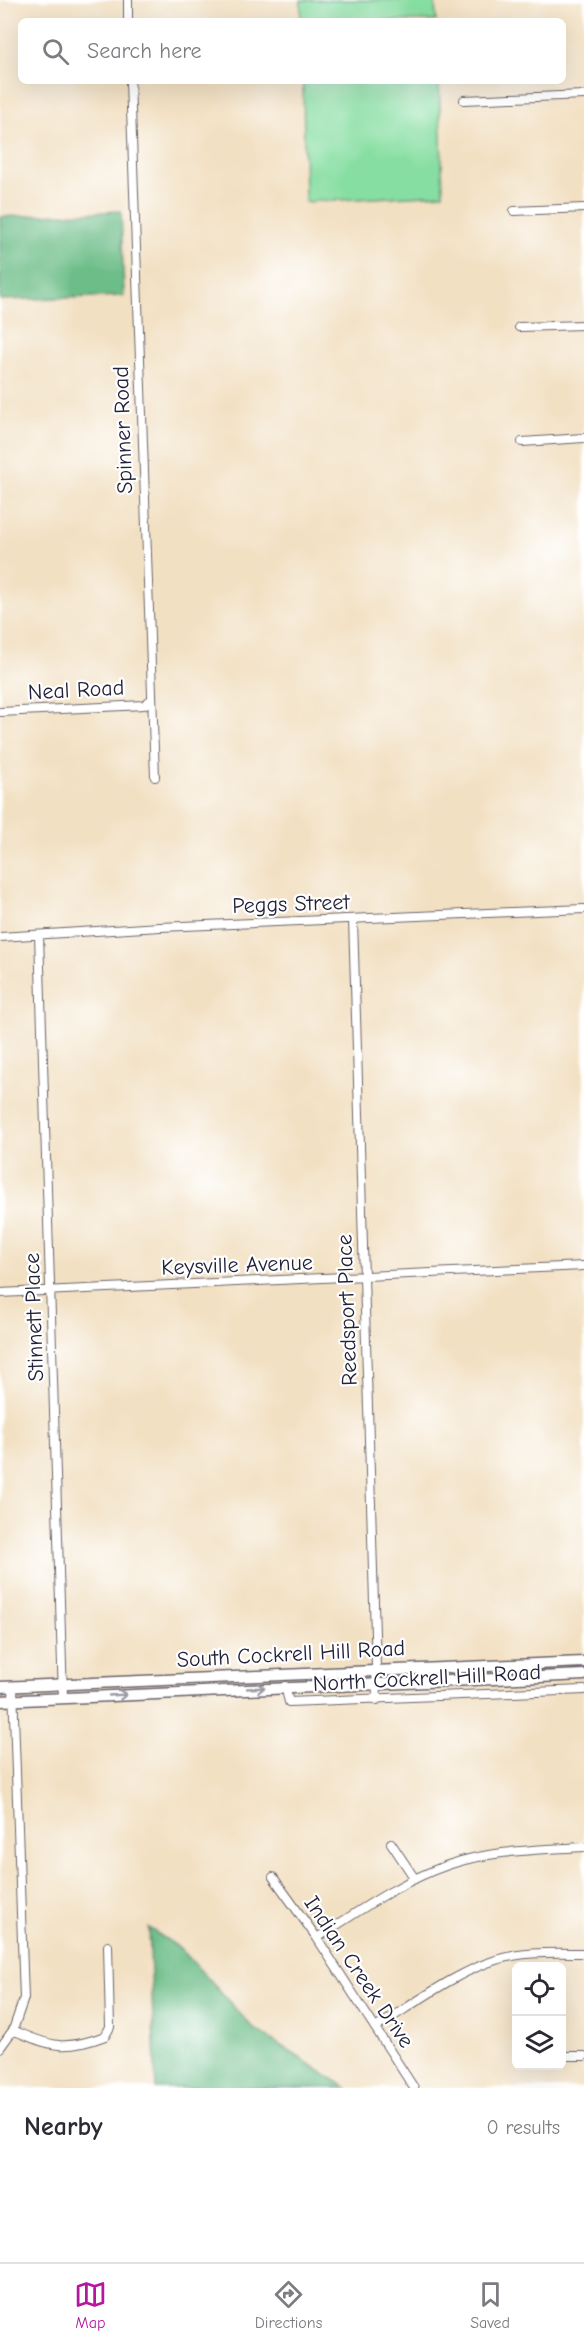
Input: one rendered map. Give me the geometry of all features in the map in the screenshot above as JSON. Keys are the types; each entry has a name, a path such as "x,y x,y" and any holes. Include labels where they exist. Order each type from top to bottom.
{"main road":[{"name":"South Cockrell Hill Road","path":"0,1688 63,1683 584,1662"},
{"name":"South Cockrell Hill Road","path":"0,1701 285,1686 584,1675"}],"street":[{"path":"128,0 128,18"},
{"name":"Spinner Road","path":"130,84 155,777"},
{"path":"464,100 584,95"},
{"path":"514,212 584,208"},
{"path":"519,327 584,325"},
{"path":"522,442 584,438"},
{"name":"Neal Road","path":"0,712 144,705 152,699"},
{"name":"Peggs Street","path":"0,937 160,927 584,909"},
{"name":"Reedsport Place","path":"353,919 377,1700"},
{"name":"Stinnett Place","path":"39,935 63,1697"},
{"name":"Keysville Avenue","path":"0,1293 584,1266"},
{"path":"510,1678 511,1692"},
{"name":"North Cockrell Hill Road","path":"285,1686 288,1702 584,1690"},
{"path":"0,2048 13,2030 24,1998 13,1687"},
{"path":"391,1843 415,1878"},
{"path":"317,1938 415,1878 448,1865 500,1853 584,1847"},
{"name":"Indian Creek Drive","path":"273,1877 317,1938 414,2088"},
{"path":"13,2030 45,2044 70,2047 105,2036 110,2027 108,1946"},
{"path":"375,2028 474,1969 497,1959 528,1954 584,1953"},
{"path":"566,2056 584,2056"}],"green space":[{"path":"301,0 435,0 436,18 301,18"},
{"path":"303,84 439,84 443,194 305,202"},
{"path":"121,211 124,296 0,300 0,217"},
{"path":"149,1928 181,1949 253,2028 347,2088 156,2088"}]}
